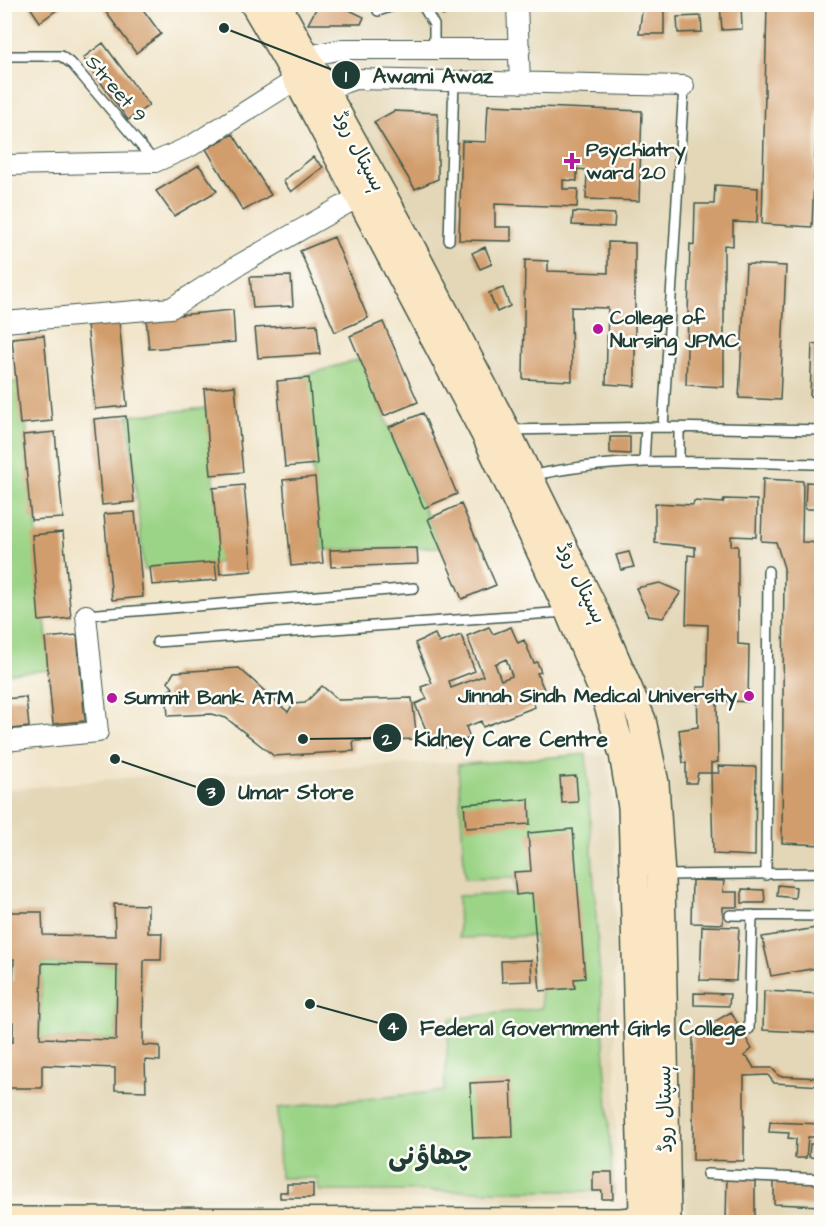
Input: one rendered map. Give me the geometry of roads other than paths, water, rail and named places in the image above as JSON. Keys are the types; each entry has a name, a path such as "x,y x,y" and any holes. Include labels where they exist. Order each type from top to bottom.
{"main road":[{"name":"ہسپتال روڈ","path":"4,1221 620,1222 638,1218 643,1212 632,807 623,754 582,612 529,476 326,89 303,68 254,4"},
{"name":"ہسپتال روڈ","path":"277,4 360,196 487,438 642,720 655,783 661,876 667,1222"}],"street":[{"path":"517,4 520,83"},
{"path":"4,165 155,162 191,146 303,68 343,49 520,49"},
{"path":"326,89 355,79 684,86"},
{"path":"4,322 171,308 360,196"},
{"path":"4,741 98,732 86,615"}],"lane":[{"path":"378,11 399,4"},
{"path":"422,4 434,25 435,48"},
{"name":"Street 9","path":"4,56 61,56 73,65 155,162"},
{"path":"449,240 454,80"},
{"path":"663,427 684,86"},
{"path":"644,462 645,427"},
{"path":"506,430 645,427 822,430"},
{"path":"679,428 679,462"},
{"path":"529,476 564,468 644,462 822,464"},
{"path":"766,875 768,572"},
{"path":"86,615 414,588"},
{"path":"157,642 582,612"},
{"path":"661,876 822,873"},
{"path":"730,915 822,916"},
{"path":"749,1029 752,915"},
{"path":"707,1174 822,1179"}],"place":[{"name":"Awami Awaz","path":"224,28"},
{"name":"Psychiatry ward 20","path":"572,161"},
{"name":"College of Nursing JPMC","path":"598,329"},
{"name":"Jinnah Sindh Medical University","path":"749,696"},
{"name":"Summit Bank ATM","path":"112,698"},
{"name":"Kidney Care Centre","path":"303,739"},
{"name":"Umar Store","path":"115,759"},
{"name":"Federal Government Girls College","path":"310,1004"}],"district":[{"name":"چھاؤنی","path":"430,1156"}]}
